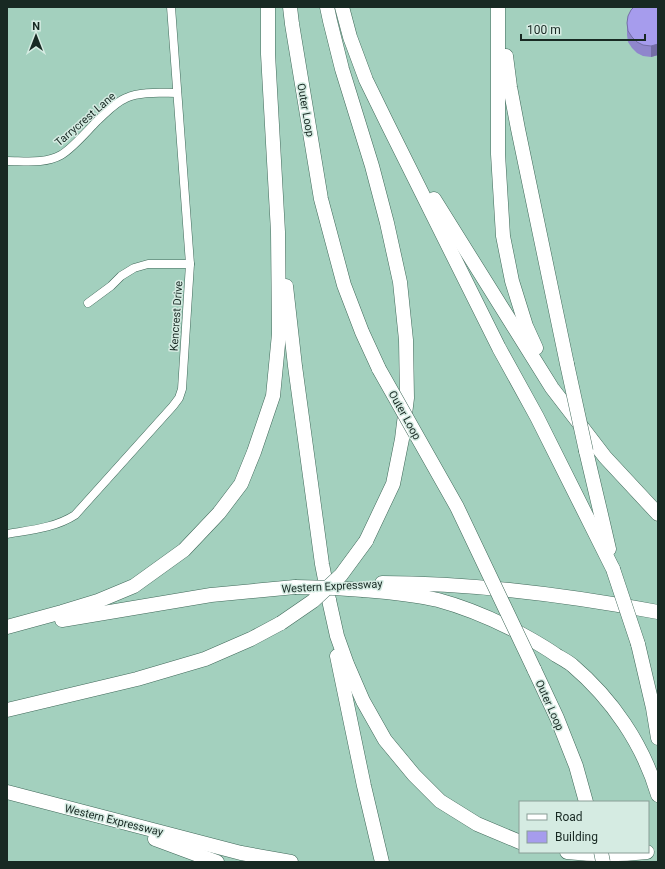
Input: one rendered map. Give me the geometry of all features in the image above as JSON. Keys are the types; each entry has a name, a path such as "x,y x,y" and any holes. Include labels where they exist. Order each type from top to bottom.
{"highway":[{"path":"7,628 98,601 134,586 184,550 219,513 241,484 254,452 273,396 278,334 278,232 268,54 268,7"},
{"name":"Outer Loop","path":"290,7 321,199 344,285 362,332 379,369 457,507 534,668 557,718 576,766 586,801"},
{"path":"7,710 137,679 205,659 252,639 280,624 313,601 340,575 366,541 394,484 407,398 406,340 400,282 387,223 372,166 342,69 328,7"},
{"path":"342,7 350,37 366,80 500,348 537,417 613,569"},
{"path":"499,7 498,154 503,236 512,281 526,326 561,400"},
{"path":"499,7 512,101 567,364 613,569 638,644 658,738"},
{"path":"388,125 552,388 605,456 658,514"},
{"path":"278,232 322,564 337,636 347,664 363,701 385,740 414,775 440,801 477,824 519,842"},
{"name":"Western Expressway","path":"7,628 211,595 253,590 295,587 362,587 398,583 480,587 559,596 658,612"},
{"path":"362,587 425,597 453,604 489,617 534,640 571,664 598,690 621,718 639,747 649,768 657,792"},
{"path":"337,636 337,657 364,786 382,862"},
{"name":"Western Expressway","path":"7,792 241,853 291,862"},
{"path":"56,806 149,836 217,862"},
{"path":"577,853 605,856 637,853"},
{"path":"628,862 658,856"}],"street":[{"name":"Kencrest Drive","path":"7,534 55,525 66,521 75,515 173,406 179,398 182,389 190,264 171,7"},
{"name":"Tarrycrest Lane","path":"7,161 36,162 50,160 62,155 118,102 138,94 177,93"},
{"path":"88,303 121,276 134,268 148,264 190,264"}],"building":[{"path":"634,7 658,7 658,44 651,46 643,45 637,42 628,31 628,16"}]}
